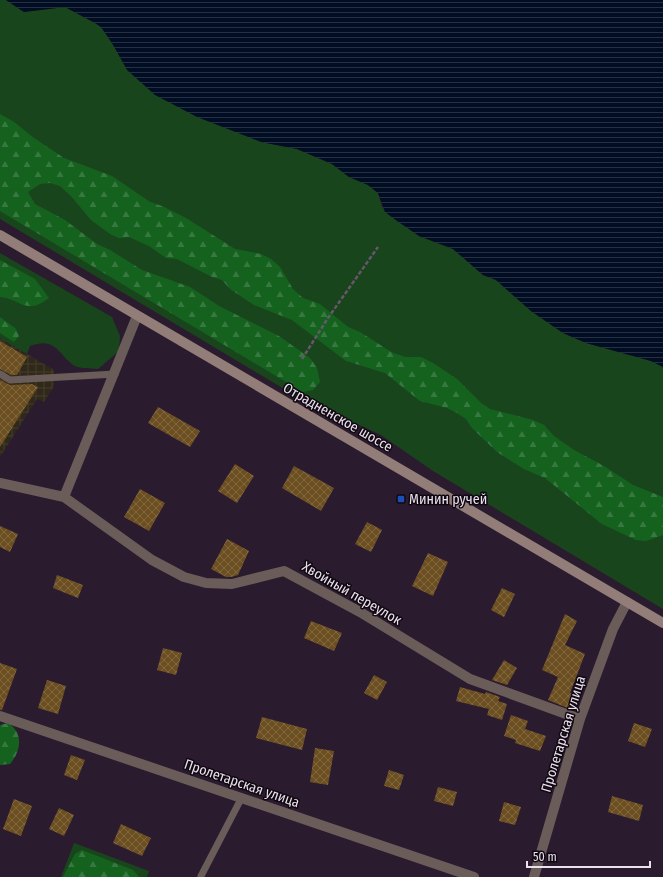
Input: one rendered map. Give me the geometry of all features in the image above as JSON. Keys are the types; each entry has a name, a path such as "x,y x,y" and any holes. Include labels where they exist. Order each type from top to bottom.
{"main road":[{"name":"Отрадненское шоссе","path":"0,235 663,623"}],"street":[{"path":"64,497 115,374 137,316"},
{"name":"Хвойный переулок","path":"0,483 64,497 152,560 184,577 206,583 232,584 284,571 360,612 470,679 580,719"},
{"name":"Пролетарская улица","path":"534,877 580,719 612,629 627,602"},
{"name":"Пролетарская улица","path":"0,716 474,877"}],"lane":[{"path":"0,374 10,380 115,374"},
{"path":"201,876 242,797"}],"path":[{"path":"302,359 320,334 328,318 378,247"}],"shaded area":[{"path":"0,338 54,370 54,386 44,402 37,399 0,457"}],"green space":[{"path":"0,0 6,0 24,12 65,7 95,23 101,27 120,55 261,142 297,149 332,164 349,177 368,185 378,193 382,207 419,236 453,249 483,275 496,280 531,311 563,333 586,343 651,361 663,367 663,609 433,471 381,435 355,423 326,414 0,219"},
{"path":"0,114 14,122 34,138 64,158 112,176 150,202 162,206 186,218 235,249 261,254 271,259 280,267 293,289 303,298 320,304 348,327 360,332 393,353 406,357 421,357 433,363 457,379 481,403 490,409 533,420 544,425 554,436 574,450 604,466 633,485 663,497 663,535 646,541 636,540 602,524 545,478 524,469 497,452 472,428 466,419 457,413 447,408 420,401 385,373 346,361 292,320 254,305 230,289 222,280 212,277 177,259 166,258 149,246 129,237 119,238 110,234 91,220 71,196 60,186 50,183 40,184 28,192 35,204 65,220 97,244 110,250 142,270 190,287 219,306 279,336 310,358 317,368 320,382 313,390 303,392 0,211"},
{"path":"0,253 112,317 120,336 119,351 98,369 85,368 73,365 55,347 45,343 30,346 27,354 0,338"},
{"path":"0,260 35,279 49,298 34,306 29,306 0,297"},
{"path":"0,317 16,329 19,336 14,342 0,333"},
{"path":"8,723 17,732 19,737 17,754 10,764 0,765 0,725"},
{"path":"74,843 149,871 147,877 61,877"},
{"path":"82,850 133,870 139,877 63,877 75,854"}],"water":[{"path":"6,0 663,0 663,367 651,361 586,343 563,333 531,311 496,280 483,275 453,249 419,236 397,221 385,212 378,193 368,185 349,177 332,164 297,149 261,142 197,117 155,95 127,70 112,43 101,27 95,23 65,7 24,12"}],"building":[{"path":"0,341 27,357 17,375 11,375 0,369"},
{"path":"0,380 10,385 32,384 38,387 0,447"},
{"path":"158,407 200,431 190,447 148,423"},
{"path":"235,464 254,476 237,503 218,491"},
{"path":"294,466 334,488 321,511 282,488"},
{"path":"140,489 165,503 149,531 124,517"},
{"path":"367,522 382,530 371,552 355,544"},
{"path":"0,526 18,534 10,552 0,547"},
{"path":"227,539 249,551 238,575 231,577 226,577 211,569"},
{"path":"428,553 448,562 433,596 412,586"},
{"path":"57,575 83,585 78,598 53,588"},
{"path":"502,588 515,594 504,617 491,610"},
{"path":"565,614 577,621 565,645 585,654 570,693 576,695 570,709 548,700 558,677 542,670"},
{"path":"311,621 342,633 334,651 304,638"},
{"path":"163,648 182,653 176,675 157,670"},
{"path":"504,660 517,668 507,685 492,680"},
{"path":"0,663 17,669 2,710 0,710"},
{"path":"374,675 387,682 377,700 364,693"},
{"path":"47,680 66,686 58,714 38,708"},
{"path":"460,687 485,694 486,692 500,697 498,701 507,704 502,720 487,715 489,709 456,701"},
{"path":"511,715 528,721 525,729 546,736 540,751 515,743 516,740 504,736"},
{"path":"262,717 307,729 302,750 256,738"},
{"path":"634,723 652,729 645,747 628,741"},
{"path":"315,748 334,751 328,785 310,782"},
{"path":"71,755 85,760 77,780 64,775"},
{"path":"389,770 404,775 399,790 384,786"},
{"path":"438,787 457,792 453,806 434,801"},
{"path":"612,796 643,805 639,821 608,812"},
{"path":"14,799 32,806 21,836 3,829"},
{"path":"504,802 521,807 515,825 499,821"},
{"path":"59,808 74,815 64,836 49,829"},
{"path":"121,824 151,838 142,856 113,843"}],"place":[{"name":"Минин ручей","path":"401,499"}]}
